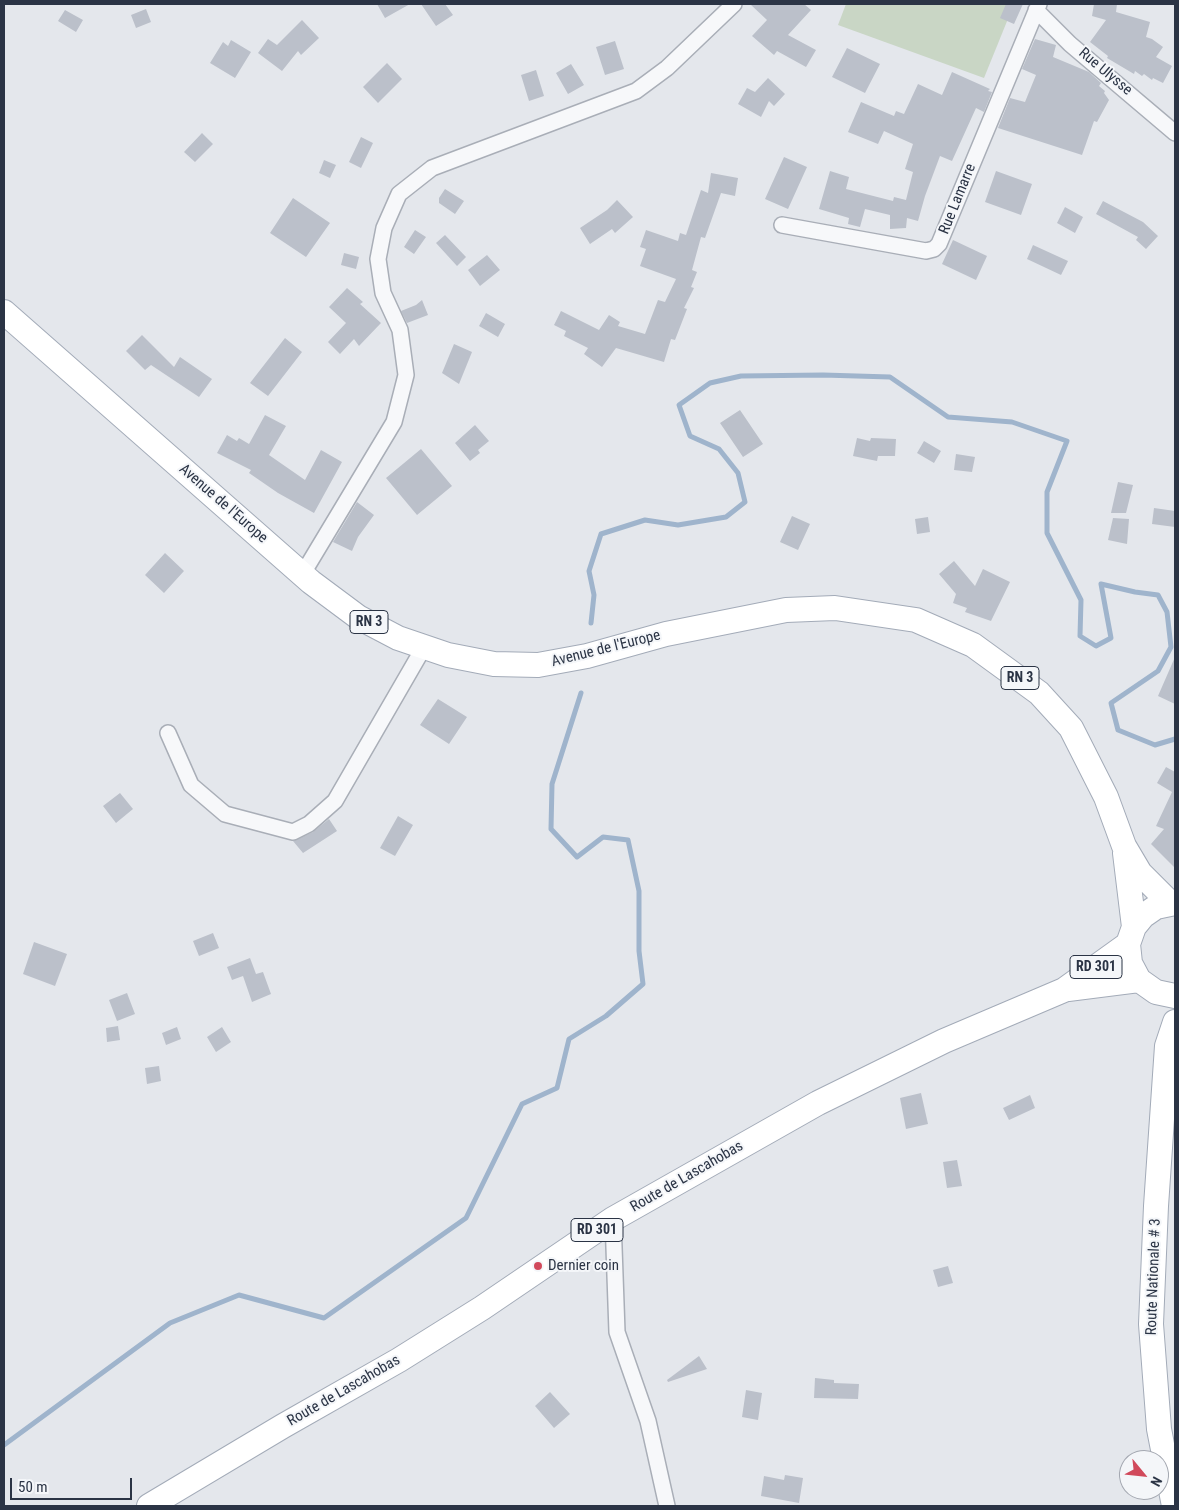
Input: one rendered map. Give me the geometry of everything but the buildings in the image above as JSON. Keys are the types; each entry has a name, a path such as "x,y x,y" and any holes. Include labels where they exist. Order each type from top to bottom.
{"main road":[{"name":"Avenue de l'Europe","path":"4,312 302,575 358,617 398,638 424,647 448,655 494,664 538,665 587,656 666,634 786,610 834,608 916,620 973,645 1039,693 1071,728 1106,797 1124,846 1140,872 1173,903"},
{"name":"Avenue de l'Europe","path":"1124,846 1131,935 1130,963 1157,989"},
{"name":"Route de Lascahobas","path":"149,1506 283,1426 408,1355 482,1308 613,1219 818,1103 944,1040 1064,990 1131,935 1143,916 1156,907 1173,903"},
{"name":"Route de Lascahobas","path":"1064,990 1157,989"},
{"name":"Route Nationale # 3","path":"1157,989 1167,1046 1156,1206 1151,1324 1159,1429 1174,1506"},
{"name":"Route Nationale # 3","path":"1167,1046 1175,1022"}],"street":[{"path":"302,575 394,422 406,375 400,330 383,293 378,259 384,228 399,194 432,168 636,91 667,68 734,4"},
{"name":"Rue Ulysse","path":"1037,7 1070,44 1175,133"},
{"name":"Rue Lamarre","path":"782,225 926,251 934,249 939,244 1037,7"},
{"path":"168,733 191,785 225,814 293,832 309,824 335,801 424,647"},
{"path":"613,1219 617,1332 648,1420 667,1506"}],"green space":[{"path":"846,4 1014,4 984,78 838,25"}],"waterway":[{"path":"591,623 594,595 589,571 601,534 645,520 678,525 726,517 745,502 738,473 719,449 690,436 679,405 710,383 741,376 823,375 890,377 948,417 1012,422 1067,441 1047,492 1047,533 1081,600 1080,636 1096,646 1111,638 1101,584 1158,595 1167,612 1171,647 1158,671 1111,703 1118,730 1155,745 1175,739"},
{"path":"4,1445 170,1323 239,1295 324,1318 466,1218 522,1104 557,1088 569,1039 606,1016 643,984 639,951 639,891 628,840 603,837 577,857 551,829 552,784 581,693"}],"place":[{"name":"Dernier coin","path":"538,1266"}]}
